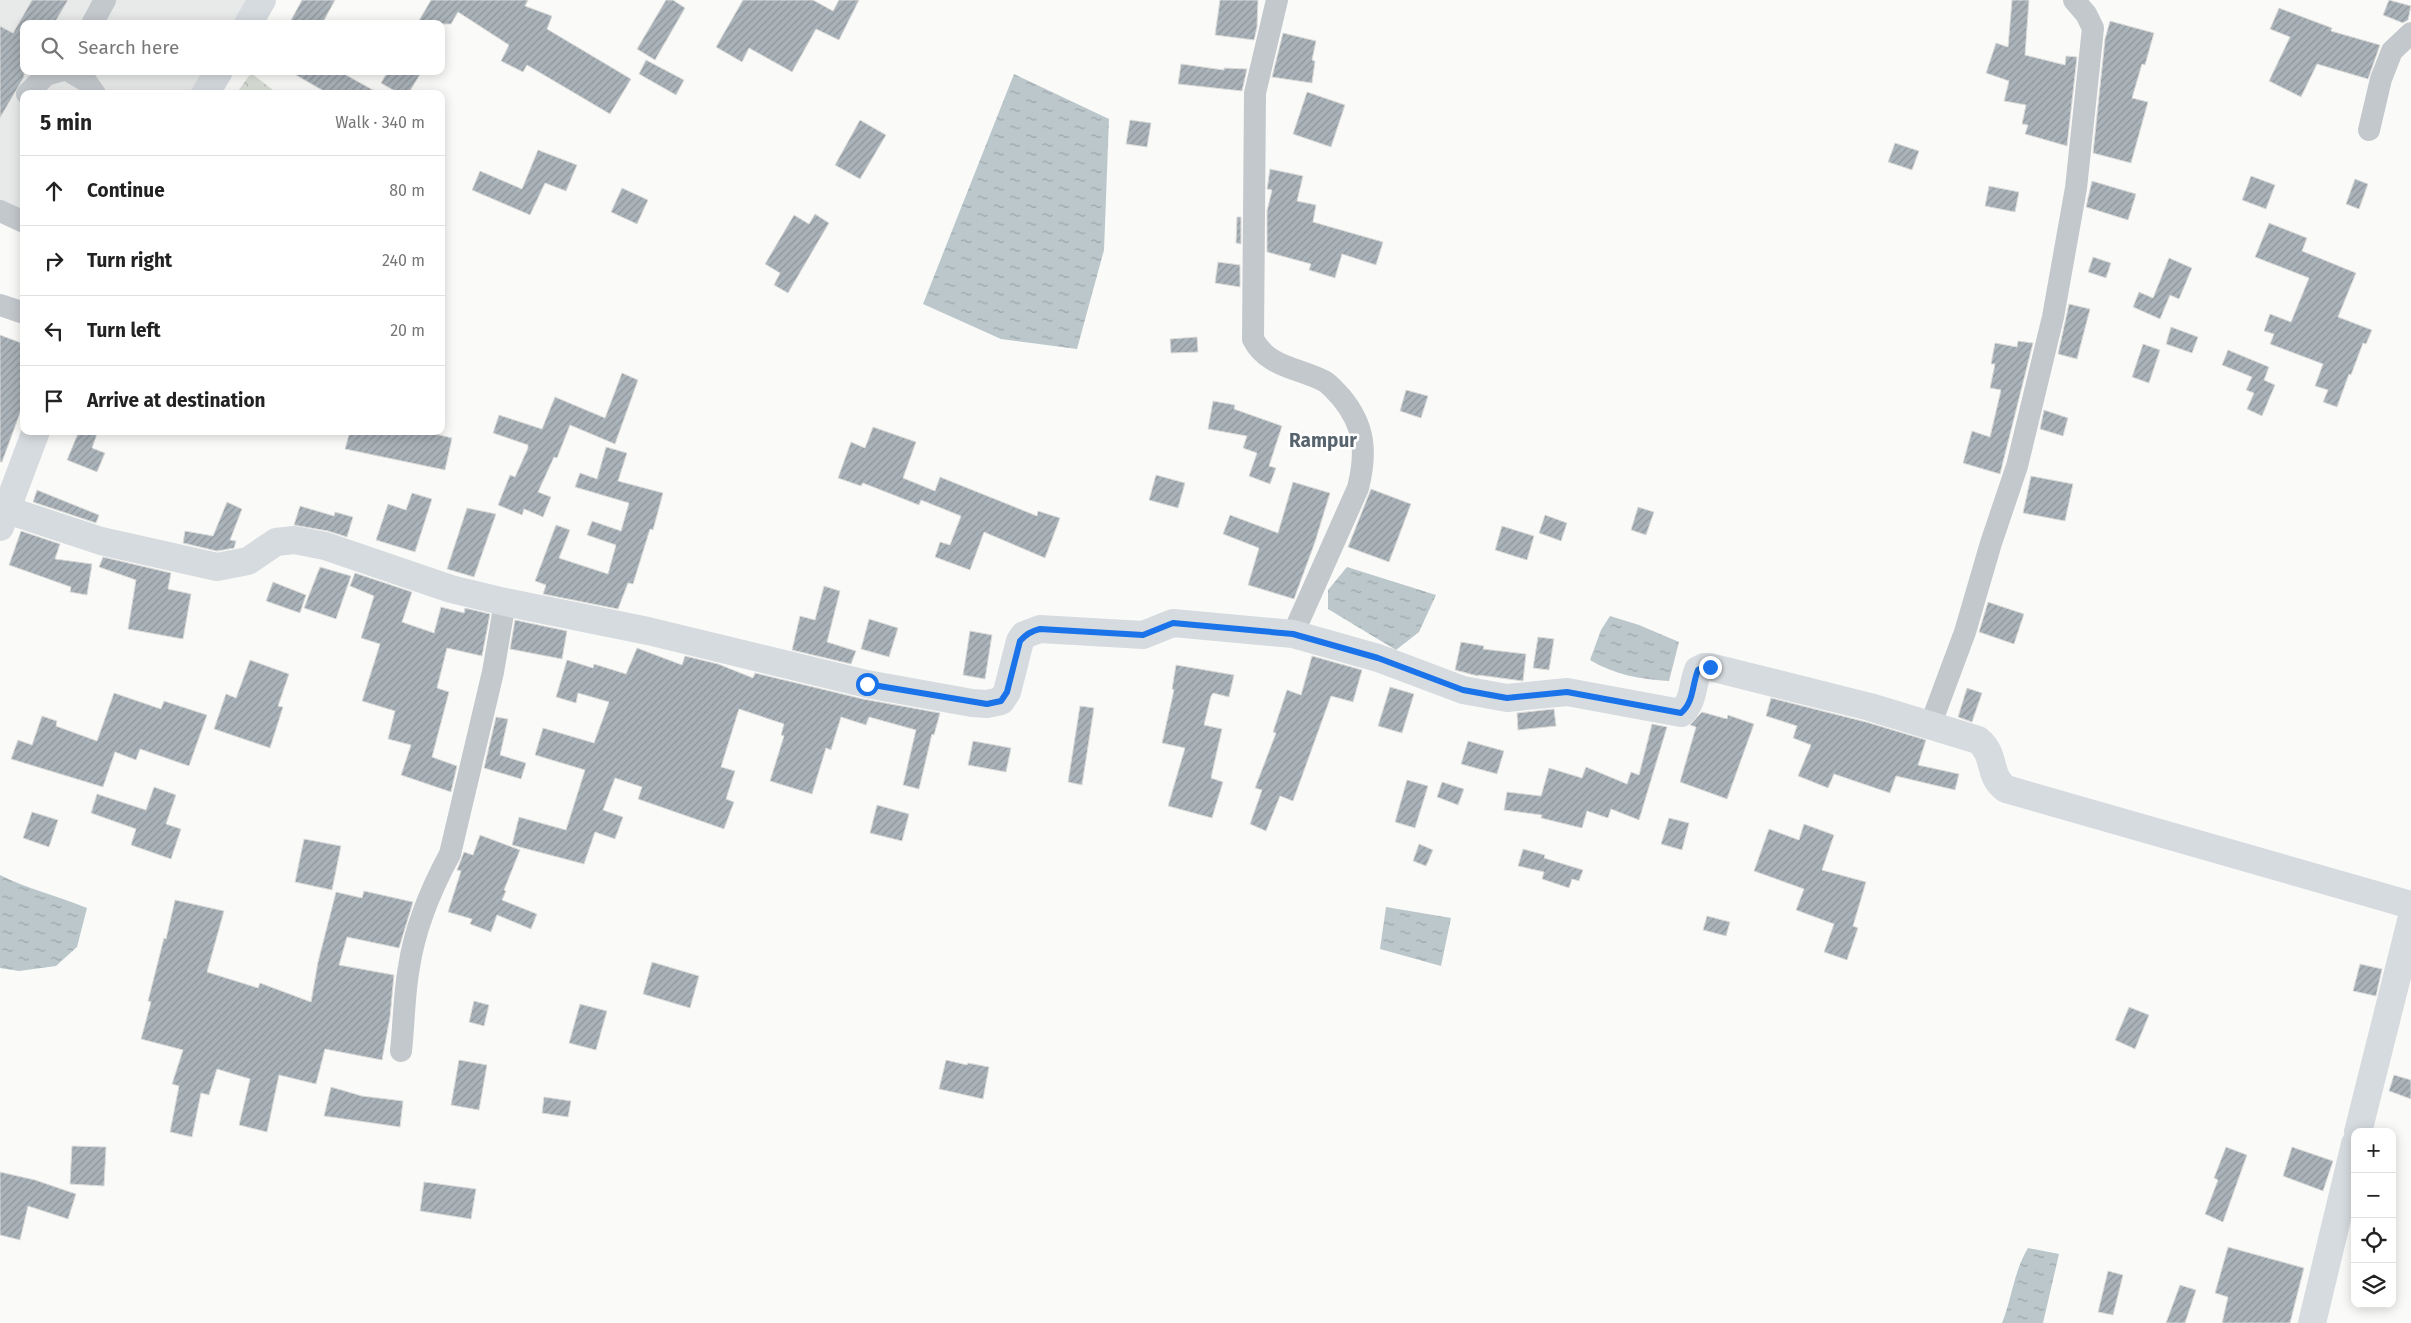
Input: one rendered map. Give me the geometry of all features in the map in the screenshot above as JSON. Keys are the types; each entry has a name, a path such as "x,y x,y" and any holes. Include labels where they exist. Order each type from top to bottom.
{"main road":[{"path":"250,20 262,0"},
{"path":"207,90 216,75"},
{"path":"34,435 3,519 217,567 248,561 276,542 294,540 324,546 451,589 505,602 648,631 867,684 987,704 1001,701 1007,692 1020,641 1024,635 1040,629 1143,635 1173,623 1293,634 1378,658 1463,690 1507,698 1567,692 1681,713 1688,707 1698,670 1704,667 1870,707 1967,736 1987,748 1996,779 2006,789 2411,905"},
{"path":"2359,1128 2411,920"},
{"path":"2312,1323 2351,1161"}],"street":[{"path":"94,20 106,0"},
{"path":"1277,0 1255,93 1253,339 1259,351 1269,360 1326,382 1337,393 1349,407 1363,437 1364,463 1358,488 1293,634"},
{"path":"1930,726 1965,632 1991,543 2017,466 2053,317 2076,188 2093,28 2086,14 2074,0"},
{"path":"2370,130 2380,80 2392,51 2411,33"},
{"path":"31,90 46,75"},
{"path":"76,75 86,81 93,90"},
{"path":"0,211 20,220"},
{"path":"0,305 20,312"},
{"path":"401,1051 409,966 419,924 438,877 450,854 493,672 505,602"}],"shaded area":[{"path":"0,0 252,0 240,20 20,20 20,75 208,75 198,90 20,90 20,213 0,203"}],"green space":[{"path":"250,75 254,75 273,90 239,90"}],"water":[{"path":"1014,74 1109,119 1104,250 1077,349 1001,339 923,304"},
{"path":"1347,567 1436,595 1419,632 1396,650 1328,609 1328,590"},
{"path":"1610,616 1639,625 1679,642 1669,681 1628,675 1590,660 1601,630"},
{"path":"0,875 87,908 77,947 56,966 19,971 0,968"},
{"path":"1386,907 1451,918 1441,966 1380,949"},
{"path":"2028,1248 2059,1254 2043,1323 2002,1323 2019,1266"}],"building":[{"path":"32,0 68,0 56,20 20,20"},
{"path":"302,0 335,0 324,20 291,20"},
{"path":"431,0 528,0 525,6 552,16 547,29 631,79 610,114 527,65 523,72 501,61 509,45 458,12 451,24 445,24 445,20 419,20"},
{"path":"666,0 673,0 685,8 655,60 637,49"},
{"path":"743,0 813,0 833,11 839,0 859,0 839,40 816,29 792,72 749,48 742,62 716,47"},
{"path":"1220,0 1258,0 1257,27 1254,40 1215,35"},
{"path":"2012,0 2029,0 2025,55 2065,65 2066,56 2077,57 2067,146 2025,134 2028,125 2022,124 2026,105 2004,101 2009,81 1986,73 1996,43 2008,47"},
{"path":"2389,0 2411,6 2408,20 2403,23 2383,15"},
{"path":"2279,8 2332,28 2331,31 2380,45 2368,79 2317,64 2301,97 2269,81 2290,37 2270,29"},
{"path":"20,21 20,75 24,75 24,77 0,118 0,26 13,33"},
{"path":"2110,21 2154,33 2145,65 2142,64 2132,98 2148,102 2131,163 2093,153 2105,39"},
{"path":"1283,33 1316,41 1312,60 1315,61 1312,83 1272,77"},
{"path":"646,60 684,80 676,95 639,74"},
{"path":"1181,64 1224,70 1224,68 1247,69 1242,91 1178,84"},
{"path":"296,75 346,75 373,90 322,90"},
{"path":"386,75 420,75 410,90 393,90 381,83"},
{"path":"1307,92 1345,105 1331,147 1293,134"},
{"path":"860,120 886,135 860,179 835,165"},
{"path":"1130,120 1151,123 1147,147 1126,144"},
{"path":"1895,143 1919,151 1912,170 1888,162"},
{"path":"538,150 577,165 566,191 545,183 530,215 472,190 480,171 522,189"},
{"path":"1270,169 1303,176 1297,201 1316,205 1313,222 1383,242 1376,265 1342,254 1335,278 1309,270 1311,264 1267,252 1267,211 1272,190 1267,189"},
{"path":"2251,176 2275,185 2266,209 2242,200"},
{"path":"2355,179 2368,184 2359,209 2346,204"},
{"path":"2092,181 2136,194 2128,220 2086,207"},
{"path":"1989,186 2019,192 2015,212 1985,206"},
{"path":"622,188 648,200 637,224 611,212"},
{"path":"815,214 829,223 788,293 774,285 780,273 765,264 794,215 809,224"},
{"path":"1237,217 1241,217 1241,244 1236,243"},
{"path":"2269,223 2307,238 2302,251 2356,273 2338,317 2372,330 2366,344 2363,343 2337,407 2323,402 2328,390 2315,386 2323,364 2270,344 2274,334 2264,331 2270,314 2291,322 2309,278 2255,257"},
{"path":"2093,257 2111,263 2106,278 2088,272"},
{"path":"2169,258 2192,268 2179,299 2170,295 2160,319 2133,307 2139,292 2153,298"},
{"path":"1218,262 1240,265 1240,287 1215,283"},
{"path":"2069,304 2090,309 2077,359 2058,354"},
{"path":"2171,327 2198,337 2192,353 2166,344"},
{"path":"0,335 20,342 20,413 2,462 0,462"},
{"path":"1197,337 1198,352 1171,353 1170,339"},
{"path":"2018,341 2033,343 2000,474 1963,463 1972,431 1990,437 2001,390 1990,388 1995,364 1991,364 1995,343 2017,347"},
{"path":"2143,344 2160,350 2149,383 2132,377"},
{"path":"2228,350 2269,367 2264,380 2275,385 2262,416 2247,409 2254,393 2246,390 2252,377 2222,365"},
{"path":"622,373 638,380 615,444 570,425 557,458 554,457 538,492 551,497 543,517 524,509 522,515 498,505 510,475 515,477 528,448 528,445 493,433 499,415 542,429 555,397 605,418"},
{"path":"1406,390 1428,396 1421,418 1400,411"},
{"path":"1213,401 1235,405 1234,409 1282,426 1269,466 1276,468 1270,484 1249,476 1257,453 1243,448 1247,436 1208,429"},
{"path":"2044,410 2068,418 2063,436 2040,429"},
{"path":"873,427 916,442 903,478 935,491 940,477 1037,516 1038,511 1060,518 1045,558 984,532 970,570 935,557 940,542 950,545 961,516 921,500 919,505 863,483 861,486 838,478 851,442 865,448"},
{"path":"77,435 97,435 92,448 105,453 97,472 67,460"},
{"path":"349,435 440,435 452,438 445,470 345,449"},
{"path":"606,447 627,453 618,481 663,493 653,530 650,529 633,584 628,583 618,609 543,594 546,585 535,581 556,525 570,530 559,558 608,574 616,545 587,535 592,521 621,531 629,503 575,487 580,473 597,479"},
{"path":"1156,475 1185,483 1178,508 1149,500"},
{"path":"2031,476 2073,484 2065,521 2023,513"},
{"path":"1293,482 1330,493 1315,542 1294,599 1248,585 1259,548 1223,534 1230,515 1278,533"},
{"path":"1371,489 1411,504 1389,562 1348,547"},
{"path":"37,490 99,515 96,523 33,502"},
{"path":"412,493 432,499 415,552 376,540 388,504 406,510"},
{"path":"227,502 242,509 230,540 236,541 234,548 217,551 183,543 185,531 213,536"},
{"path":"300,506 334,516 335,512 353,517 347,537 328,531 294,525"},
{"path":"1638,507 1654,512 1646,535 1631,530"},
{"path":"467,508 496,514 474,577 447,569"},
{"path":"1545,515 1567,523 1561,541 1539,533"},
{"path":"1502,526 1534,536 1527,560 1495,550"},
{"path":"21,531 60,544 55,559 92,564 87,595 70,592 71,587 9,565"},
{"path":"103,557 171,573 168,589 191,594 183,639 128,629 136,580 99,567"},
{"path":"320,567 351,576 336,619 304,608"},
{"path":"355,573 412,592 402,622 434,633 441,607 464,613 465,608 490,614 482,656 447,648 437,688 449,692 432,757 457,766 451,792 401,775 411,745 388,739 395,711 362,701 380,644 361,638 374,596 350,586"},
{"path":"273,582 306,595 300,613 266,601"},
{"path":"824,586 840,591 827,642 856,651 851,664 792,650 800,616 815,620"},
{"path":"1988,602 2024,614 2014,644 1979,632"},
{"path":"869,619 898,628 889,657 861,649"},
{"path":"515,620 567,631 562,659 510,649"},
{"path":"970,631 992,635 985,679 963,675"},
{"path":"1538,637 1554,639 1549,670 1533,668"},
{"path":"1461,642 1484,646 1483,649 1526,654 1523,681 1478,676 1455,670"},
{"path":"637,648 682,665 685,656 718,664 753,678 755,673 863,699 940,713 934,735 932,734 919,789 903,785 916,730 869,717 866,725 841,717 831,750 826,748 812,794 770,781 784,736 781,735 784,724 739,709 721,767 735,771 726,799 734,802 724,829 638,799 642,787 615,778 603,810 623,817 615,839 595,832 584,864 512,845 519,817 566,830 585,770 535,755 543,728 594,743 609,702 578,693 576,703 556,697 567,660 593,668 594,664 626,674"},
{"path":"1312,656 1362,670 1353,702 1331,696 1293,801 1280,796 1266,831 1250,824 1262,790 1255,788 1276,733 1273,732 1287,690 1301,695"},
{"path":"250,660 289,674 278,706 283,707 270,748 214,729 226,694 236,698"},
{"path":"1176,665 1234,675 1229,697 1213,693 1211,696 1204,725 1222,729 1211,778 1223,782 1212,818 1168,806 1185,748 1162,743 1174,690 1172,689"},
{"path":"1390,687 1414,694 1402,733 1378,726"},
{"path":"1967,688 1982,693 1972,722 1958,717"},
{"path":"114,693 161,709 164,701 207,715 189,766 140,749 136,760 115,752 103,787 11,759 18,740 32,745 42,716 57,721 56,726 97,741"},
{"path":"1771,698 1866,722 1926,740 1918,765 1959,774 1955,790 1896,776 1890,793 1834,774 1828,788 1798,776 1811,745 1793,738 1797,726 1766,716"},
{"path":"1080,706 1094,708 1082,785 1068,782"},
{"path":"1554,709 1556,726 1518,730 1517,713"},
{"path":"1702,712 1727,719 1728,715 1754,724 1727,799 1680,782 1696,727 1690,725"},
{"path":"496,717 508,719 500,755 526,763 521,779 484,768"},
{"path":"1652,724 1667,727 1639,820 1611,809 1608,818 1587,811 1582,828 1541,818 1542,815 1504,810 1507,792 1541,796 1549,768 1582,778 1586,767 1627,784 1631,772 1639,775"},
{"path":"973,741 1011,748 1006,772 968,765"},
{"path":"1468,741 1504,751 1497,774 1461,764"},
{"path":"1407,780 1428,786 1415,828 1395,822"},
{"path":"1442,782 1464,789 1458,805 1437,797"},
{"path":"154,787 176,795 166,824 181,829 171,859 131,845 136,829 91,813 97,794 146,810"},
{"path":"877,805 909,814 902,841 870,833"},
{"path":"32,812 58,820 49,847 23,838"},
{"path":"1669,818 1689,823 1682,850 1661,844"},
{"path":"1804,824 1834,835 1822,870 1866,882 1853,926 1858,928 1847,960 1824,952 1834,924 1796,910 1804,889 1754,871 1769,829 1799,840"},
{"path":"480,835 520,850 504,890 506,891 502,900 537,914 531,929 497,915 491,932 470,924 472,919 448,912 461,871 457,870 464,852 473,855"},
{"path":"304,839 341,846 332,890 295,882"},
{"path":"1419,844 1433,850 1426,866 1413,861"},
{"path":"1523,849 1545,855 1544,858 1583,870 1579,881 1572,879 1569,888 1542,879 1544,872 1518,866"},
{"path":"364,891 413,902 399,948 347,937 339,965 394,975 390,1017 382,1060 325,1049 316,1084 279,1075 267,1132 239,1125 250,1079 217,1069 209,1095 201,1093 192,1137 170,1132 179,1086 172,1084 183,1050 141,1039 151,1002 148,1001 175,900 224,911 207,972 258,988 260,983 311,1002 318,962 336,892 362,898"},
{"path":"1707,916 1730,922 1726,936 1703,930"},
{"path":"652,962 699,976 690,1008 643,994"},
{"path":"2360,964 2382,969 2376,996 2353,991"},
{"path":"474,1001 489,1005 484,1026 469,1022"},
{"path":"580,1004 607,1011 596,1050 569,1043"},
{"path":"2129,1007 2149,1015 2135,1049 2115,1040"},
{"path":"459,1060 487,1065 479,1110 451,1105"},
{"path":"946,1060 967,1065 968,1063 989,1067 983,1099 939,1089"},
{"path":"2394,1075 2411,1080 2411,1099 2389,1091"},
{"path":"331,1087 362,1096 403,1101 400,1127 324,1116"},
{"path":"544,1097 571,1101 568,1117 542,1113"},
{"path":"72,1146 106,1147 104,1186 70,1184"},
{"path":"2226,1147 2247,1155 2223,1222 2205,1214 2218,1180 2214,1178"},
{"path":"2292,1147 2333,1161 2323,1191 2283,1176"},
{"path":"0,1172 35,1180 76,1194 68,1219 28,1206 20,1240 0,1235"},
{"path":"424,1182 476,1189 471,1219 420,1211"},
{"path":"2228,1247 2304,1268 2290,1323 2222,1323 2228,1297 2215,1293"},
{"path":"2108,1271 2123,1275 2113,1315 2098,1312"},
{"path":"2180,1285 2196,1290 2185,1323 2166,1323"}],"district":[{"name":"Rampur","path":"1323,440"}],"route":[{"path":"867,684 987,704 1001,701 1007,692 1020,641 1024,635 1032,631 1040,629 1143,635 1173,623 1293,634 1378,658 1463,690 1507,698 1567,692 1681,713 1688,707 1698,670 1710,667"}]}
